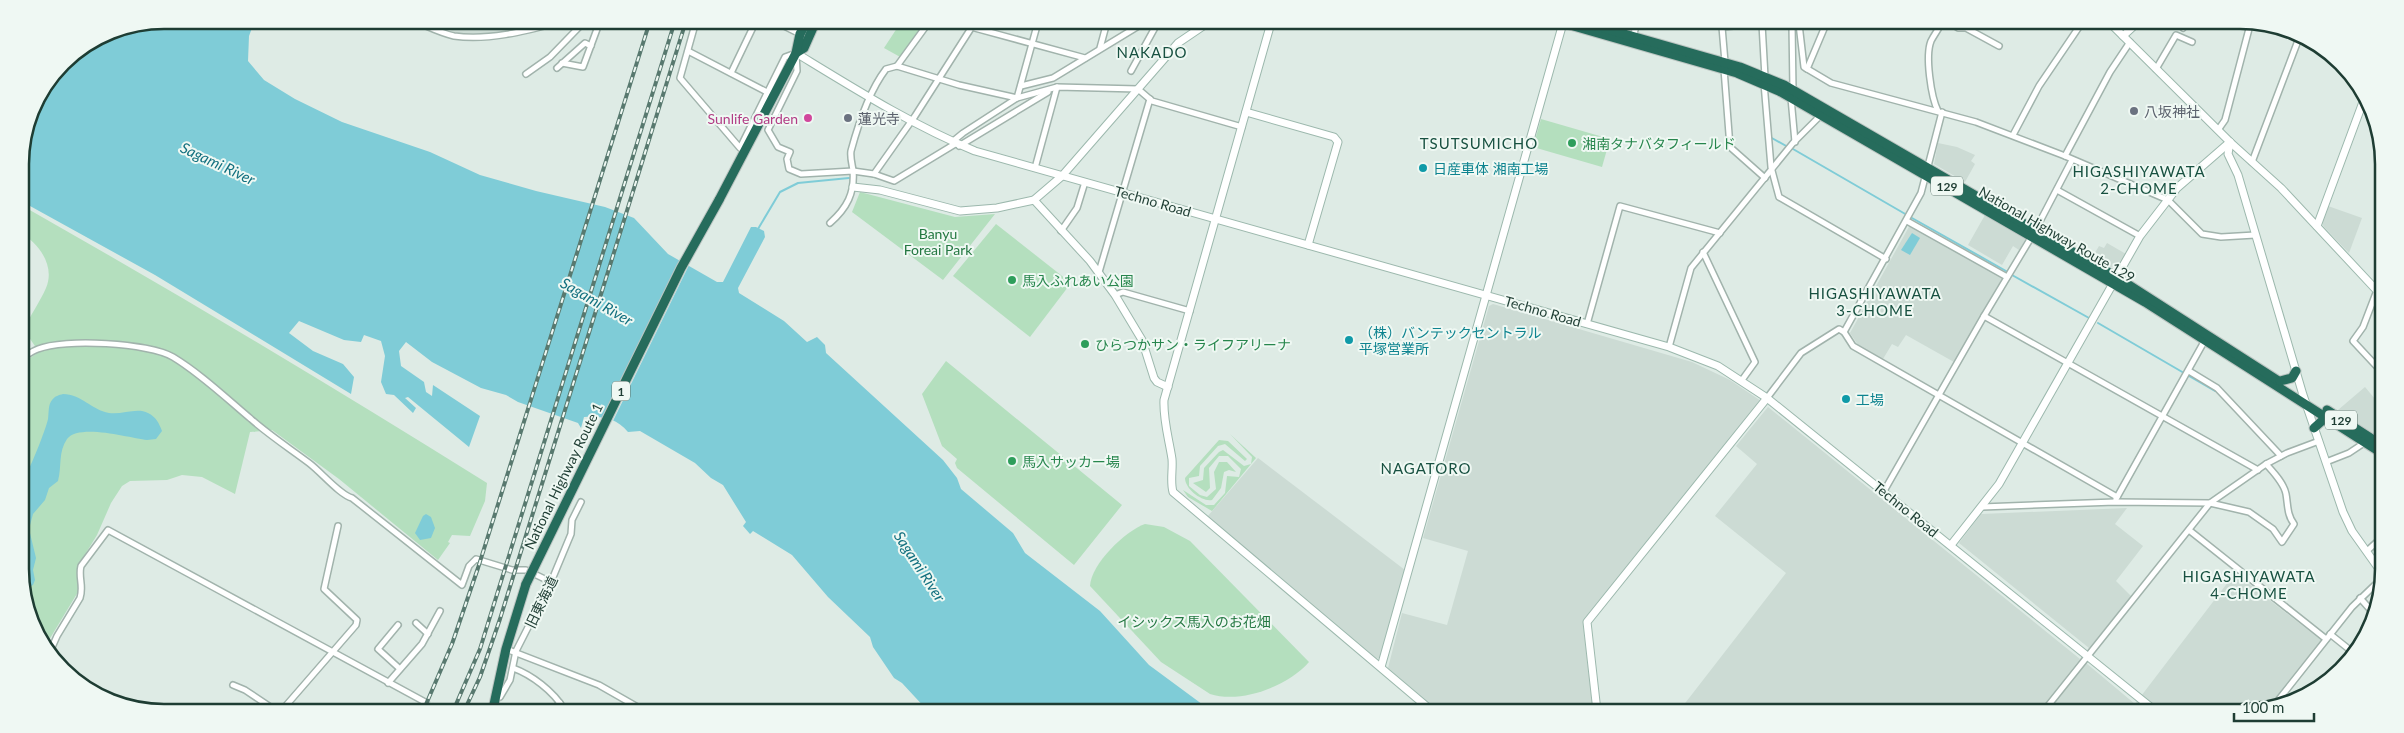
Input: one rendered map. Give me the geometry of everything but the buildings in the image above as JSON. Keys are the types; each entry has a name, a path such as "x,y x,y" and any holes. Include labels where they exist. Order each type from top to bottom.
{"highway":[{"name":"National Highway Route 1","path":"494,704 506,649 526,584 681,268 796,54 803,29"},
{"name":"National Highway Route 1","path":"796,54 804,48 813,29"},
{"name":"National Highway Route 129","path":"1585,29 1724,66"},
{"name":"National Highway Route 129","path":"1606,29 1724,66 1764,80 1792,94 2117,280 2303,395 2372,442"},
{"name":"National Highway Route 129","path":"1792,94 1821,115 1928,172"},
{"name":"National Highway Route 129","path":"2117,280 2205,340 2330,420 2372,442"},
{"path":"2280,381 2292,378 2296,371"},
{"path":"2314,428 2323,420 2330,420"}],"street":[{"path":"434,29 463,36 507,35 531,29"},
{"path":"526,74 550,57 577,29"},
{"path":"562,63 583,68 597,29"},
{"path":"694,29 680,78 740,148 785,57 796,54 797,71 768,130 778,147 790,152 787,165 789,169 796,173 853,171 874,174 894,181 955,144 1057,87"},
{"path":"731,73 752,29"},
{"path":"790,29 800,34"},
{"path":"897,66 924,29"},
{"path":"874,174 970,29"},
{"path":"975,29 1085,58"},
{"path":"1017,98 1036,29"},
{"path":"1100,48 1105,29"},
{"path":"1020,86 1053,78 1134,29"},
{"path":"1131,71 1154,29"},
{"path":"853,187 880,190 960,211 1006,207 1034,200 1062,176 1178,43 1199,29"},
{"path":"1269,29 1164,400 1164,415 1172,460 1173,492 1424,704"},
{"path":"1381,667 1561,29"},
{"path":"1633,37 1635,29"},
{"path":"1722,29 1730,147 1765,178"},
{"path":"1762,29 1764,80 1772,170 1776,191 1784,201 1886,259"},
{"path":"1792,29 1792,94 1795,142"},
{"path":"1800,29 1804,66 1831,82 1940,111 2013,135 2168,200 2202,234 2221,237 2256,235"},
{"path":"1807,69 1824,29"},
{"path":"1844,332 1907,221 1921,193 1928,172 1940,111 1932,91 1930,50 1931,42 1938,29"},
{"path":"1968,29 1999,46"},
{"path":"2013,135 2039,86 2079,29"},
{"path":"2116,29 2317,226 2375,289"},
{"path":"2123,36 2130,29"},
{"path":"2218,130 2225,120 2249,29"},
{"path":"2156,69 2176,35 2192,42"},
{"path":"2064,156 2110,72 2130,42"},
{"path":"2252,162 2298,42"},
{"path":"558,68 585,43 591,46"},
{"path":"688,51 767,92"},
{"name":"Techno Road","path":"796,54 910,122 955,144 1062,176 1669,346 1718,366 1742,380 1766,398 2148,704"},
{"path":"830,223 847,204 853,187 850,153 870,98 886,69 897,66 940,77 959,85 1017,98"},
{"path":"1035,168 1057,87"},
{"path":"955,144 963,133 1017,98 1057,87 1138,89 1150,99 1242,127"},
{"path":"1099,272 1150,99"},
{"path":"2317,226 2362,106"},
{"path":"1246,112 1334,137 1338,142 1308,245"},
{"path":"1669,346 1690,268 1795,142 1821,115"},
{"path":"1951,545 1982,507 2023,444 2117,280 2140,236 2168,200 2191,175 2230,142"},
{"path":"2230,142 2228,154 2238,176 2314,428 2343,512 2352,531 2375,563"},
{"path":"1884,491 2034,232 2072,160"},
{"path":"1061,230 1077,208 1085,182"},
{"path":"2057,190 2140,236"},
{"path":"1034,200 1099,272 1142,340 1154,378 1157,382 1168,387"},
{"path":"1587,324 1620,206 1720,233"},
{"path":"1907,221 2007,276"},
{"path":"1704,252 1755,362 1742,380"},
{"path":"1115,295 1123,292 1190,311"},
{"path":"2375,302 2363,327 2353,340 2375,364"},
{"path":"1984,316 2070,362 2258,470"},
{"path":"1595,704 1587,622 1801,353 1839,329 1844,332 1853,346 2116,500"},
{"path":"2116,500 2205,340"},
{"path":"29,354 39,348 78,343 117,344 144,348 172,357 218,391 276,440 310,463 331,481 344,496 352,498 462,585 469,566 476,559 512,570 526,570 551,582"},
{"path":"2189,371 2217,388 2281,456"},
{"path":"2049,704 2210,503 2266,464 2319,441"},
{"path":"2326,462 2372,442"},
{"path":"1982,507 2116,500 2210,503 2249,512 2272,529 2282,542 2294,524 2289,518 2286,491 2266,464"},
{"name":"旧東海道","path":"496,696 500,697 506,689 516,652 551,582 571,534 572,520 581,502"},
{"path":"287,704 356,625 357,620 324,589 338,526"},
{"path":"53,645 80,598 82,591 80,566 108,530 425,702"},
{"path":"2189,530 2328,636 2348,649"},
{"path":"2367,551 2375,544"},
{"path":"2279,699 2360,598 2374,585"},
{"path":"2360,598 2369,609"},
{"path":"388,683 422,644 440,611"},
{"path":"416,623 428,634"},
{"path":"398,626 378,648 400,669"},
{"path":"506,649 599,685 633,704"},
{"path":"513,668 527,673 560,703"},
{"path":"233,685 245,690 266,704"}],"shaded area":[{"path":"446,29 526,29 513,33 458,33"},
{"path":"1938,143 1957,147 1975,155 1971,161 1975,164 1965,182 1934,164"},
{"path":"2328,206 2362,218 2349,253 2322,223"},
{"path":"1985,215 2026,238 2019,250 2013,246 2002,265 1968,245"},
{"path":"1910,225 2003,277 1954,362 1906,335 1898,347 1892,344 1883,359 1858,345 1850,333"},
{"path":"2107,243 2126,254 2121,265 2111,267 2093,256 2099,246 2104,248"},
{"path":"1493,304 1692,362 1730,380 1761,401 1583,623 1592,704 1430,704 1388,668 1402,613 1447,625 1468,551 1423,538 1489,306"},
{"path":"2365,387 2375,399 2375,432 2373,433 2338,410"},
{"path":"1768,407 2080,659 2044,704 1684,704 1786,573 1715,516 1757,464 1736,446"},
{"path":"1258,458 1405,570 1380,658 1376,659 1207,517"},
{"path":"2127,508 2115,524 2143,546 2116,581 2132,597 2089,648 1959,543 1981,514"},
{"path":"2235,573 2322,641 2275,700 2249,704 2135,704"},
{"path":"2086,663 2135,704 2053,704"}],"green space":[{"path":"896,29 921,29 902,58 884,48"},
{"name":"湘南タナバタフィールド","path":"1541,119 1610,139 1602,167 1533,147"},
{"name":"Banyu Foreai Park","path":"860,192 955,217 995,214 943,280 852,212"},
{"path":"29,210 255,341 487,483 485,501 470,536 452,535 448,542 450,543 438,560 339,479 272,430 250,432 235,494 202,477 182,475 167,480 130,481 122,486 111,503 97,535 78,566 78,592 49,640 36,613 31,596 29,569 29,359 39,352 29,337 29,319 46,288 49,271 43,255 29,239"},
{"name":"馬入ふれあい公園","path":"996,224 1071,283 1030,337 953,276"},
{"name":"馬入サッカー場","path":"946,361 1122,505 1074,565 957,468 955,463 957,459 942,446 922,394"},
{"path":"1230,434 1256,458 1212,511 1188,497 1183,490 1206,505 1214,505 1225,493 1227,476 1239,477 1241,469 1228,456 1219,456 1209,468 1210,488 1206,492 1193,483 1203,480 1204,468 1223,450 1244,466 1251,464 1252,457"},
{"path":"1219,440 1228,441 1247,459 1245,461 1225,444 1218,446 1200,466 1199,476 1189,478 1189,486 1200,495 1207,497 1216,489 1214,472 1219,462 1227,462 1236,472 1229,470 1224,472 1221,488 1212,500 1208,500 1195,494 1188,486 1185,478"},
{"name":"イシックス馬入のお花畑","path":"1145,524 1164,527 1190,541 1309,662 1289,679 1277,685 1264,691 1236,697 1210,694 1161,662 1090,586 1096,568 1110,549 1128,534"}],"water":[{"name":"Sagami River","path":"252,29 249,36 248,61 264,80 295,99 342,122 430,152 480,175 536,191 605,207 634,218 668,254 717,282 723,282 751,227 756,227 764,231 765,237 738,288 739,293 784,321 807,342 817,337 825,345 826,353 943,460 957,478 961,489 1013,533 1025,553 1100,611 1149,665 1202,704 921,704 902,683 894,678 873,647 870,637 828,597 792,555 753,531 750,534 743,526 746,522 723,485 711,478 695,463 640,431 628,432 614,421 597,417 584,417 581,428 578,423 518,402 506,395 481,388 432,362 406,342 399,351 401,366 424,382 426,392 432,396 433,385 480,416 469,447 408,397 405,398 416,408 413,413 394,395 386,394 381,382 385,356 381,341 364,335 361,342 344,340 299,321 289,333 313,351 343,364 354,377 351,394 155,275 29,205 30,146 33,129 47,96 68,68 96,47 120,36 146,30"},
{"path":"1912,233 1920,238 1910,255 1901,250"},
{"path":"63,394 69,395 109,413 144,411 155,418 162,431 156,439 147,440 93,432 73,434 64,444 58,481 49,488 45,500 33,514 29,529 29,468 44,432 49,406 56,397"},
{"path":"426,514 431,517 435,528 431,538 420,540 415,533 423,516"},
{"path":"29,529 36,558 33,570 35,580 30,587"}],"pier":[{"path":"681,258 690,263 612,423 601,420"}],"waterway":[{"path":"1770,137 1788,147"},
{"path":"1793,149 1907,215"},
{"path":"758,229 780,192 798,183 849,178"},
{"path":"1912,218 2006,271"},
{"path":"2012,275 2089,318"},
{"path":"2098,323 2184,373"},
{"path":"2189,376 2215,391"}],"tunnel":[{"path":"425,702 430,704"}],"railway":[{"path":"426,704 452,644 478,568 647,29"},
{"path":"456,704 480,649 673,29"},
{"path":"467,704 480,677 500,619 684,29"}],"place":[{"name":"八坂神社","path":"2134,111"},
{"name":"Sunlife Garden","path":"808,118"},
{"name":"蓮光寺","path":"848,118"},
{"name":"湘南タナバタフィールド","path":"1572,143"},
{"name":"日産車体 湘南工場","path":"1423,168"},
{"name":"馬入ふれあい公園","path":"1012,280"},
{"name":"（株）バンテックセントラル 平塚営業所","path":"1349,340"},
{"name":"ひらつかサン・ライフアリーナ","path":"1085,344"},
{"name":"工場","path":"1846,399"},
{"name":"馬入サッカー場","path":"1012,461"}],"district":[{"name":"NAKADO","path":"1152,52"},
{"name":"TSUTSUMICHO","path":"1479,143"},
{"name":"HIGASHIYAWATA 2-CHOME","path":"2139,180"},
{"name":"HIGASHIYAWATA 3-CHOME","path":"1875,302"},
{"name":"NAGATORO","path":"1426,468"},
{"name":"HIGASHIYAWATA 4-CHOME","path":"2249,584"}]}
